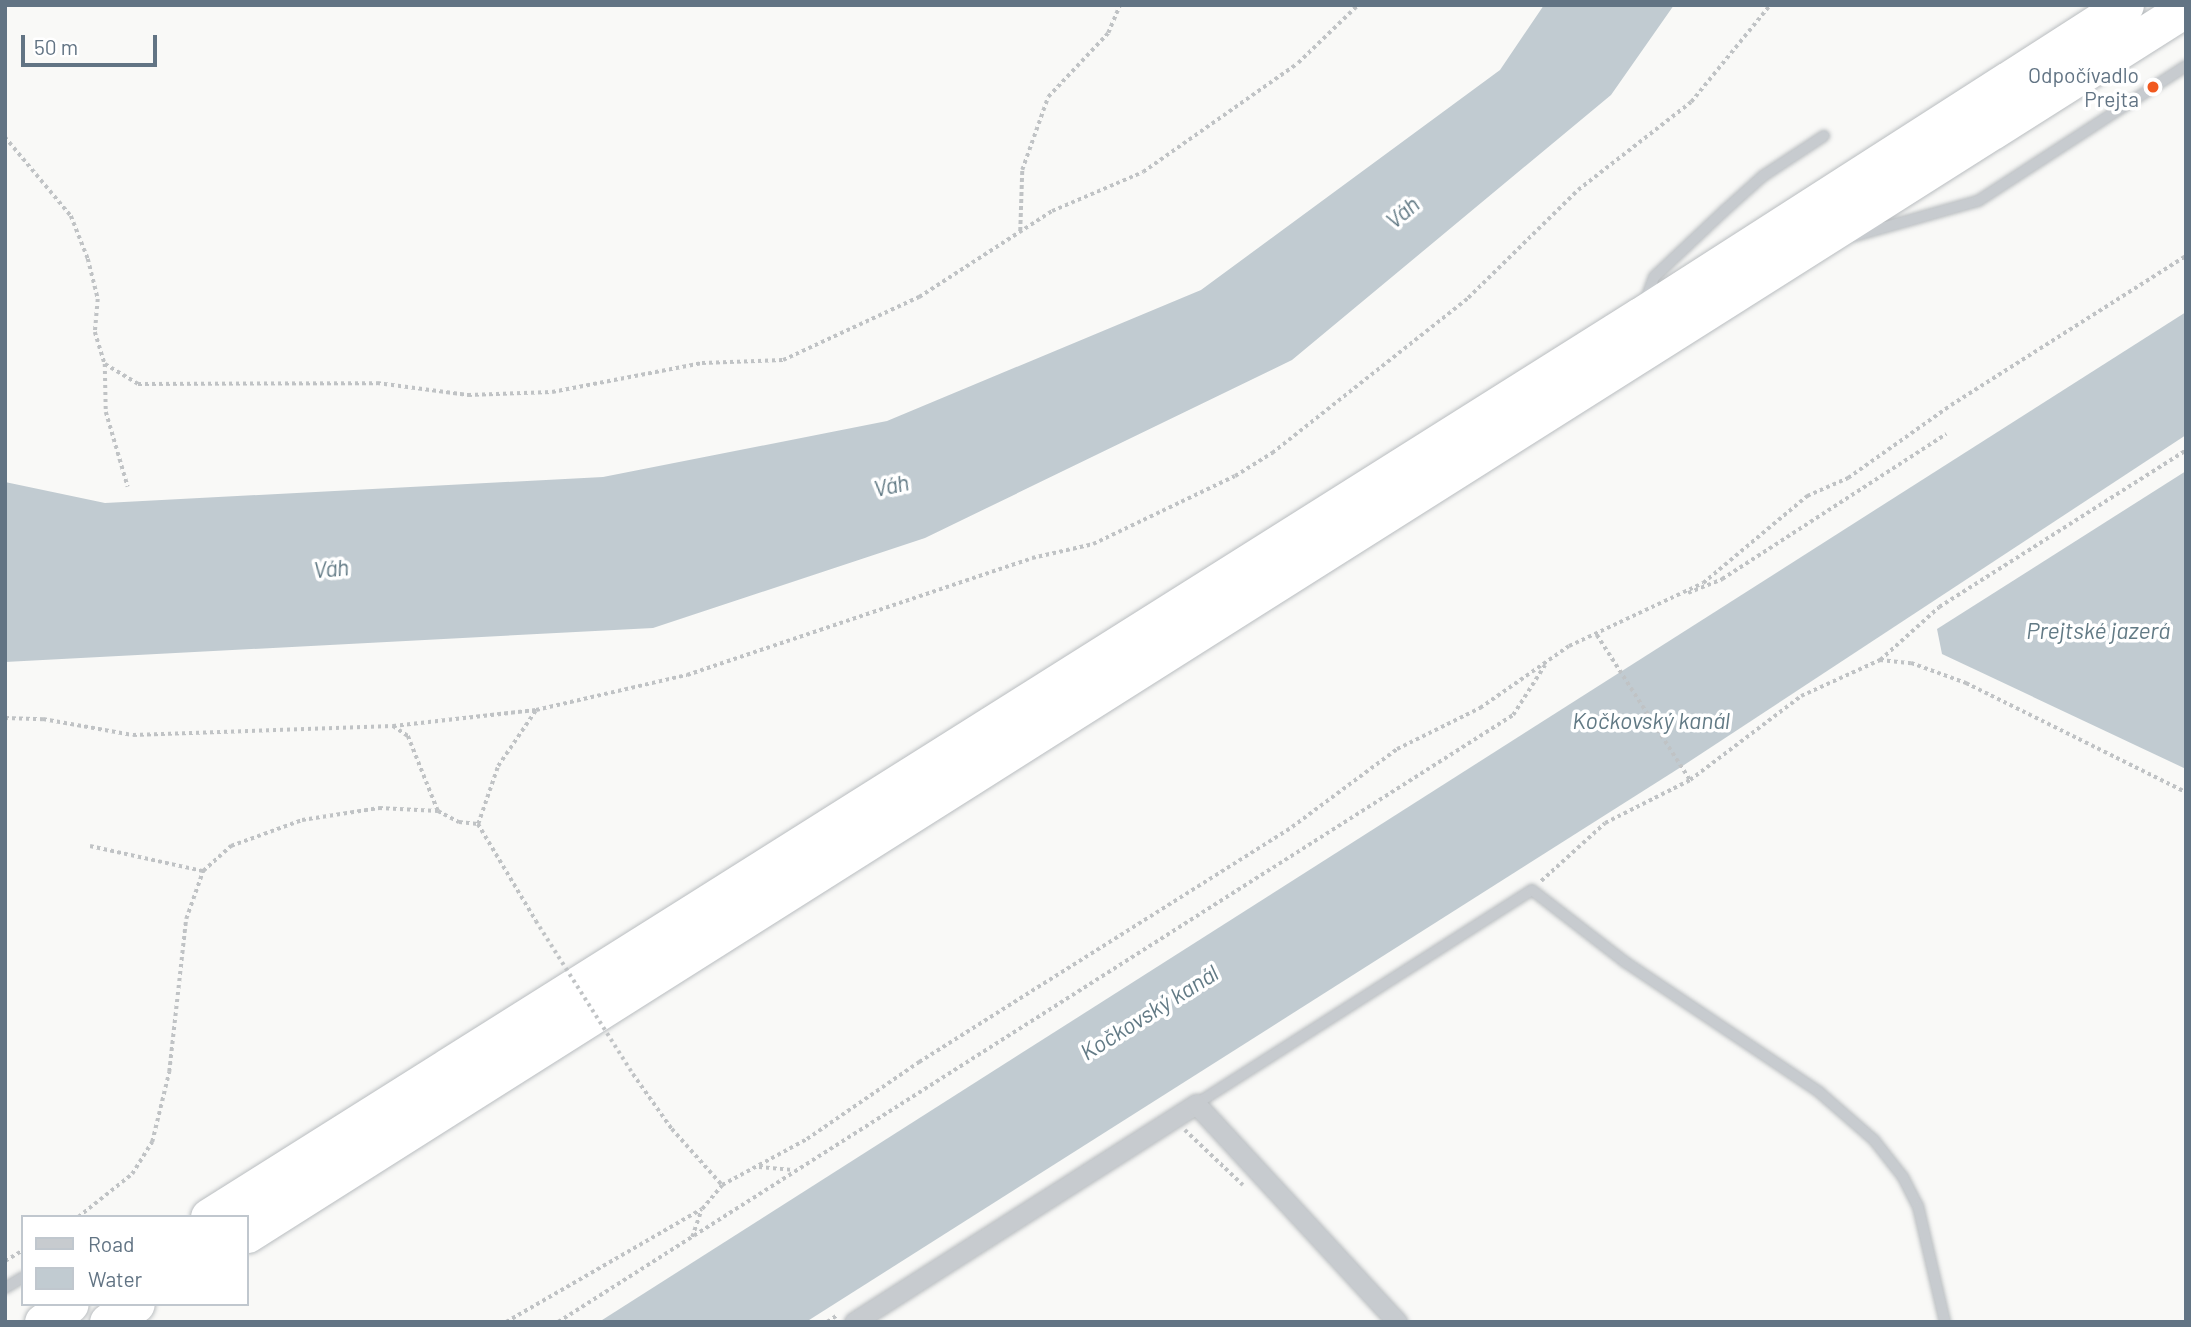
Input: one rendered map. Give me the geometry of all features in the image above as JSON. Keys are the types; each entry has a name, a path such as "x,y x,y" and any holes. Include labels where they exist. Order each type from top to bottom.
{"highway":[{"path":"212,1215 1640,316 2125,5"},
{"path":"248,1233 1816,245 2186,8"},
{"path":"43,1322 68,1306"},
{"path":"108,1322 133,1306"}],"street":[{"path":"854,1322 1196,1104 1397,1322"}],"lane":[{"path":"1816,245 1978,201 2186,66"},
{"path":"1640,316 1654,277 1763,176 1824,136"},
{"path":"1196,1104 1532,890 1625,962 1819,1092 1874,1140 1903,1177 1920,1213 1945,1322"},
{"path":"5,1288 21,1277"}],"path":[{"path":"1020,231 1022,170 1048,97 1108,33 1120,5"},
{"path":"105,364 138,384 377,383 468,395 552,393 702,363 783,360 919,297 1052,211 1143,172 1298,63 1358,5"},
{"path":"5,718 43,719 133,735 393,726 536,710 687,675 1032,558 1093,544 1235,476 1468,298 1578,190 1691,102 1770,5"},
{"path":"5,137 71,215 98,299 95,332 105,364 106,412 128,487"},
{"path":"692,1237 702,1209 722,1185 807,1139 919,1062 1292,827 1397,749 1480,708 1548,661 1703,583 1807,496 1848,478 1951,405 2186,256"},
{"path":"1680,595 1722,579 1946,434"},
{"path":"1532,890 1605,823 1690,780 1779,710 1825,682 1880,660 1939,607 2186,450"},
{"path":"1597,635 1690,780"},
{"path":"1880,660 1911,663 1966,683 2186,792"},
{"path":"558,1322 1513,715 1548,661"},
{"path":"478,824 498,766 536,710"},
{"path":"393,726 408,736 438,811"},
{"path":"81,1215 132,1174 152,1142 169,1072 186,919 203,871 216,856 248,837 302,820 379,808 438,811 459,822 478,824"},
{"path":"478,824 633,1074 672,1129 722,1185"},
{"path":"90,846 203,871"},
{"path":"757,1166 794,1170"},
{"path":"506,1322 702,1209"},
{"path":"5,1261 21,1251"}],"water":[{"name":"Váh","path":"1544,5 1674,5 1611,95 1292,360 925,538 653,628 5,662 5,482 105,503 603,477 887,421 1201,290 1500,70"},
{"name":"Kočkovský kanál","path":"2186,312 2186,435 1681,767 806,1322 599,1322"},
{"name":"Prejtské jazerá","path":"2186,471 2186,769 1942,654 1937,629"}],"place":[{"name":"Odpočívadlo Prejta","path":"2153,87"}]}
